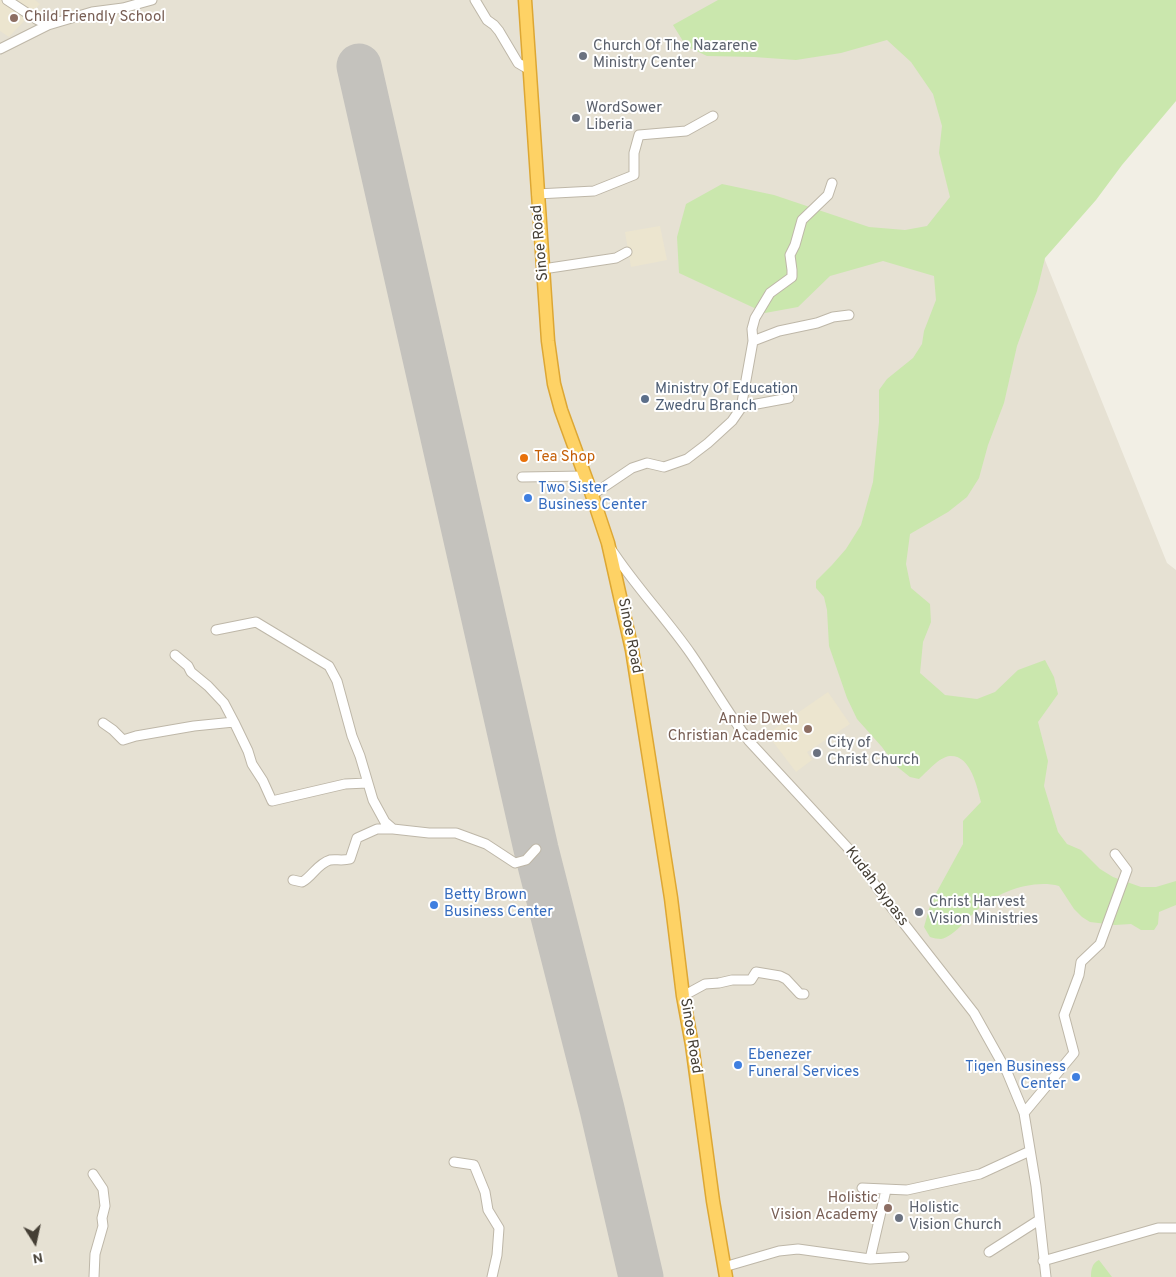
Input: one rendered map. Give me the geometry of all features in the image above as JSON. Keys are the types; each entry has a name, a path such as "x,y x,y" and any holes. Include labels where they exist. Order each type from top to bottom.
{"highway":[{"name":"Sinoe Road","path":"525,0 548,341 554,384 561,410 608,544 627,622 674,916 683,996 693,1054 710,1184 725,1272"}],"street":[{"path":"7,0 36,19 48,24"},
{"path":"0,49 48,24 92,12 123,8 152,0"},
{"path":"475,0 487,20 499,31 518,63 530,70"},
{"path":"537,194 594,191 634,175 634,153 639,135 686,131 713,116"},
{"path":"592,495 632,468 647,464 664,467 686,459 708,443 732,420 741,408 754,342 752,329 759,309 770,294 792,277 790,255 797,240 800,224 828,195 832,182"},
{"path":"543,269 616,258 627,252"},
{"path":"754,342 779,331 816,324 832,317 849,315"},
{"path":"741,408 789,398"},
{"path":"522,477 585,476"},
{"name":"Kudah Bypass","path":"608,544 623,567 691,654 749,741 847,847 891,907 974,1013 1007,1072 1024,1113 1040,1220 1046,1277"},
{"path":"216,630 256,622 329,666 337,681 352,736 373,800 385,822 393,829"},
{"path":"175,655 224,703 248,751 252,764 272,801 345,784 367,784"},
{"path":"103,723 123,740 194,726 234,722"},
{"path":"293,880 302,882 310,878 318,867 331,860 350,860 357,838 377,829 393,829 429,834 456,833 486,844 515,863 526,860 536,849"},
{"path":"1024,1113 1074,1053 1064,1015 1080,975 1081,962 1100,944 1127,870 1115,854"},
{"path":"683,996 705,984 732,980 751,980 756,972 780,976 786,979 800,994 804,994"},
{"path":"862,1188 907,1190 980,1174 1030,1151"},
{"path":"454,1162 474,1166 485,1192 488,1210 499,1228 497,1256 492,1277"},
{"path":"93,1174 103,1190 105,1206 102,1218 103,1226 95,1254 94,1277"},
{"path":"870,1259 886,1190"},
{"path":"989,1252 1040,1220"},
{"path":"1043,1261 1158,1228 1176,1228"},
{"path":"725,1272 779,1251 798,1249 870,1259 904,1257"}],"shaded area":[{"path":"0,0 1040,0 1036,238 1167,563 1176,570 1176,1277 0,1277"},
{"name":"Child Friendly School","path":"0,0 35,0 40,4 9,37 0,31"},
{"path":"660,226 667,260 631,267 625,232"},
{"name":"Annie Dweh Christian Academic","path":"828,692 850,724 807,752 812,760 796,772 767,734"}],"green space":[{"path":"718,0 1176,0 1176,101 1122,165 1096,200 1045,258 1037,291 1017,346 1004,403 988,445 979,478 967,497 948,512 910,534 906,564 911,588 930,604 931,622 923,642 920,673 945,695 977,699 995,692 1018,670 1045,660 1054,677 1058,694 1038,722 1048,761 1044,786 1058,832 1067,844 1081,850 1100,869 1113,877 1141,887 1156,887 1176,881 1176,905 1159,912 1158,924 1154,930 1141,930 1131,924 1115,925 1090,922 1074,909 1059,886 1049,884 1027,886 995,898 977,910 946,938 930,937 924,927 934,897 963,844 963,821 981,802 977,788 968,766 957,757 950,756 942,759 919,779 910,777 895,765 857,719 847,698 829,646 827,610 824,597 816,588 816,581 846,549 861,525 873,482 879,422 879,390 887,379 913,358 922,344 924,331 936,300 934,276 883,261 830,276 798,307 765,313 679,273 677,237 686,204 722,184 774,195 869,227 905,230 927,226 950,197 939,153 942,126 933,94 911,62 887,40 841,53 796,60 707,56 686,46 673,25"},
{"path":"1099,1260 1112,1277 1091,1277 1092,1267"}],"runway":[{"path":"359,66 536,849 602,1109 641,1277"}],"place":[{"name":"Child Friendly School","path":"14,18"},
{"name":"Church Of The Nazarene Ministry Center","path":"583,56"},
{"name":"WordSower Liberia","path":"576,118"},
{"name":"Ministry Of Education Zwedru Branch","path":"645,399"},
{"name":"Tea Shop","path":"524,458"},
{"name":"Two Sister Business Center","path":"528,498"},
{"name":"Annie Dweh Christian Academic","path":"808,729"},
{"name":"City of Christ Church","path":"817,753"},
{"name":"Betty Brown Business Center","path":"434,905"},
{"name":"Christ Harvest Vision Ministries","path":"919,912"},
{"name":"Ebenezer Funeral Services","path":"738,1065"},
{"name":"Tigen Business Center","path":"1076,1077"},
{"name":"Holistic Vision Academy","path":"888,1208"},
{"name":"Holistic Vision Church","path":"899,1218"}]}
